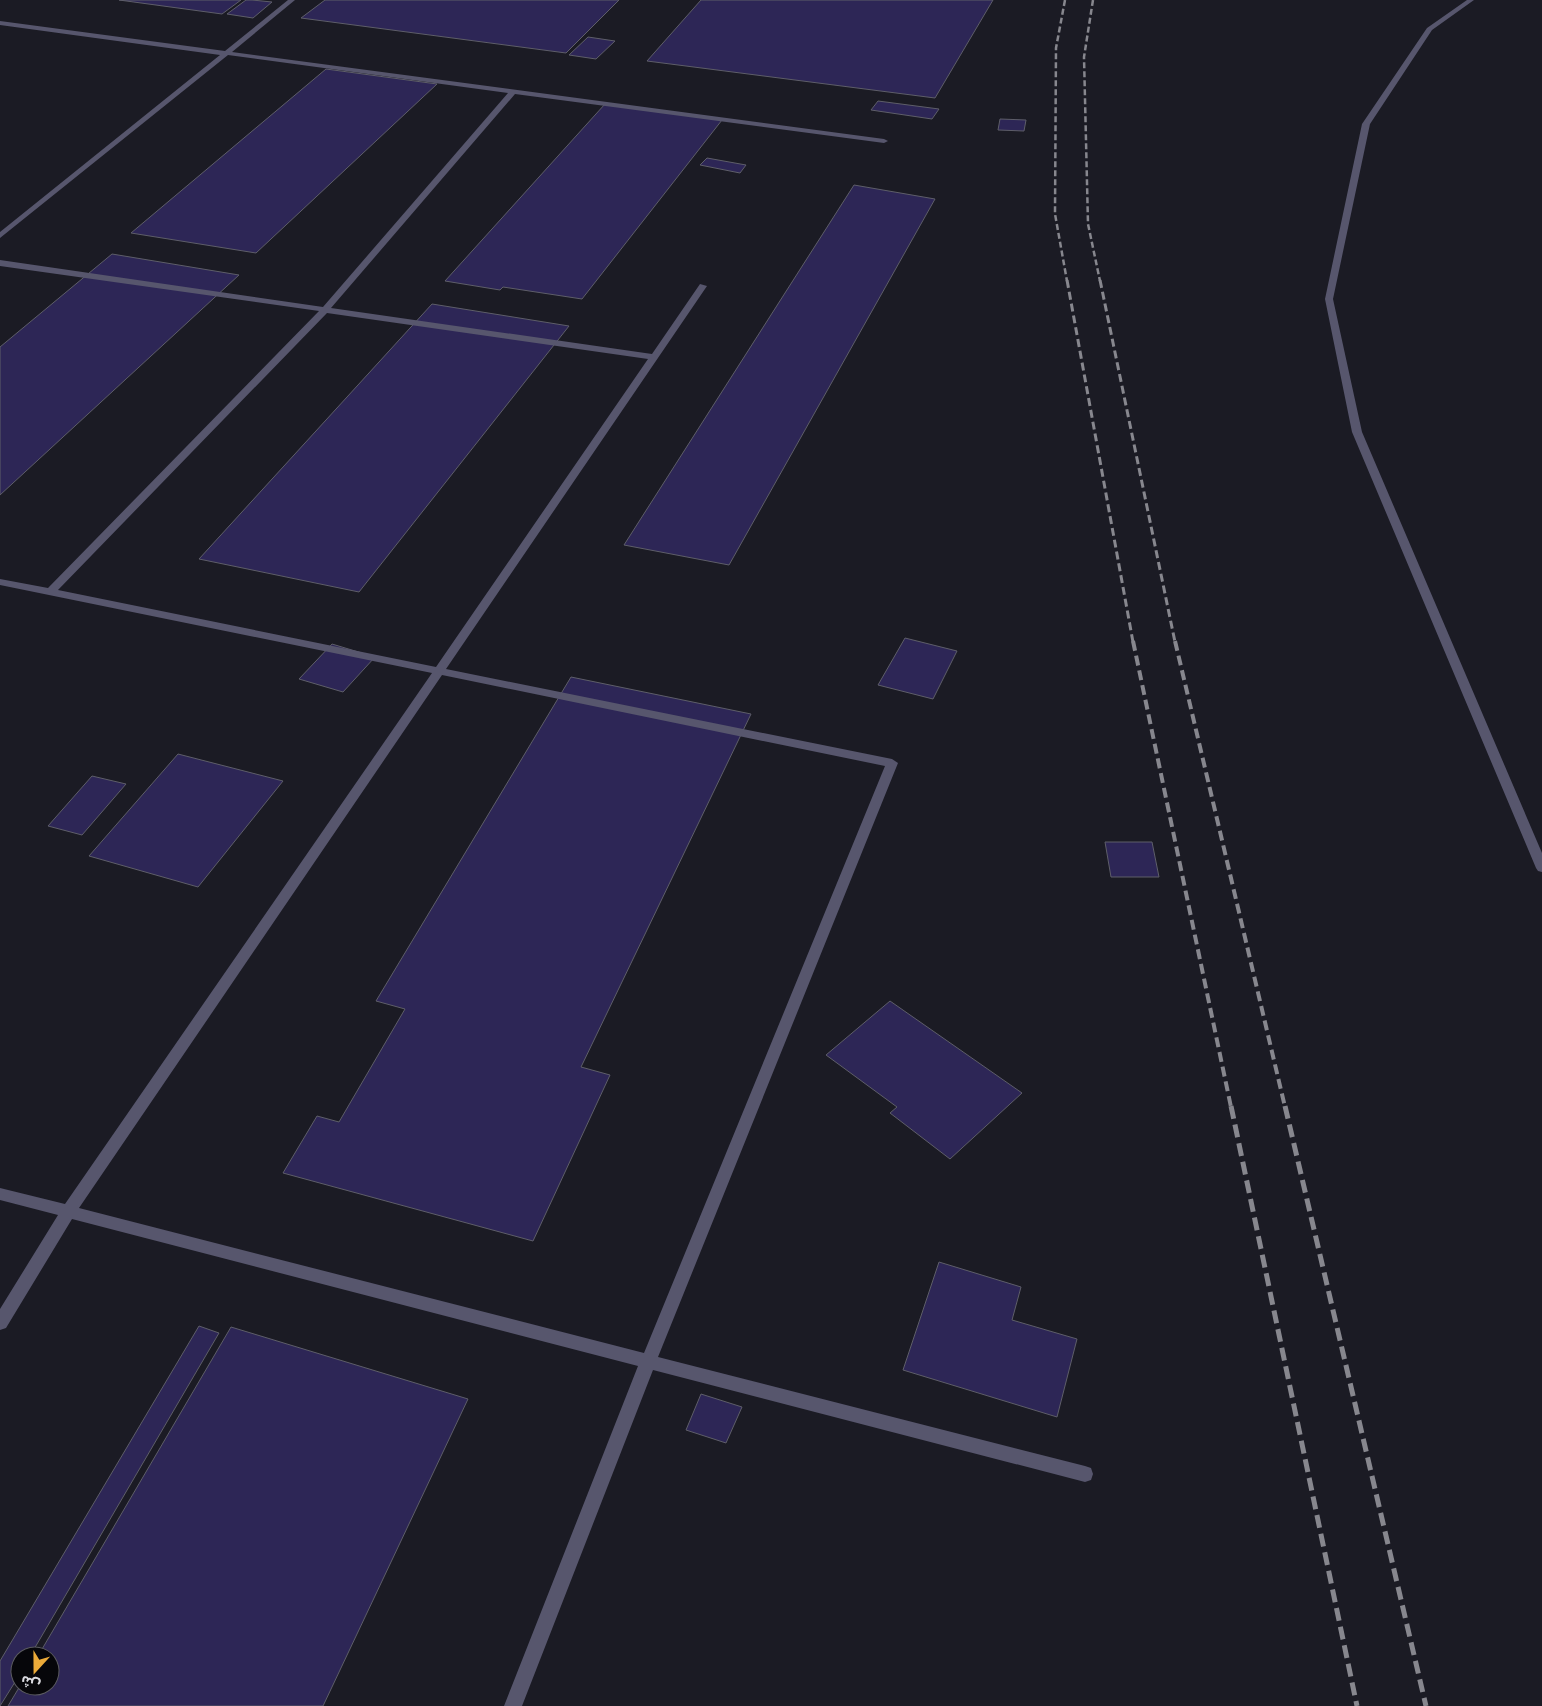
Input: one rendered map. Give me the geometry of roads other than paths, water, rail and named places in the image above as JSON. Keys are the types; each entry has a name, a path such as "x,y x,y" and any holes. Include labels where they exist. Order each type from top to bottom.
{"street":[{"path":"0,236 292,0"},
{"path":"1471,0 1429,29 1366,124 1329,298 1357,432 1542,868"},
{"path":"0,23 884,141"},
{"path":"50,592 325,310 514,91"},
{"path":"0,263 654,357"},
{"path":"0,1323 68,1212 704,286"},
{"path":"0,582 892,763 648,1362 512,1706"},
{"path":"0,1194 1085,1474"}],"railway":[{"path":"1065,0 1056,48 1055,214 1067,281"},
{"path":"1093,0 1084,57 1088,224 1100,281"},
{"path":"1067,280 1133,642"},
{"path":"1100,280 1175,642"},
{"path":"1133,641 1231,1107"},
{"path":"1175,641 1285,1107"},
{"path":"1231,1106 1357,1706"},
{"path":"1285,1106 1426,1706"}]}
